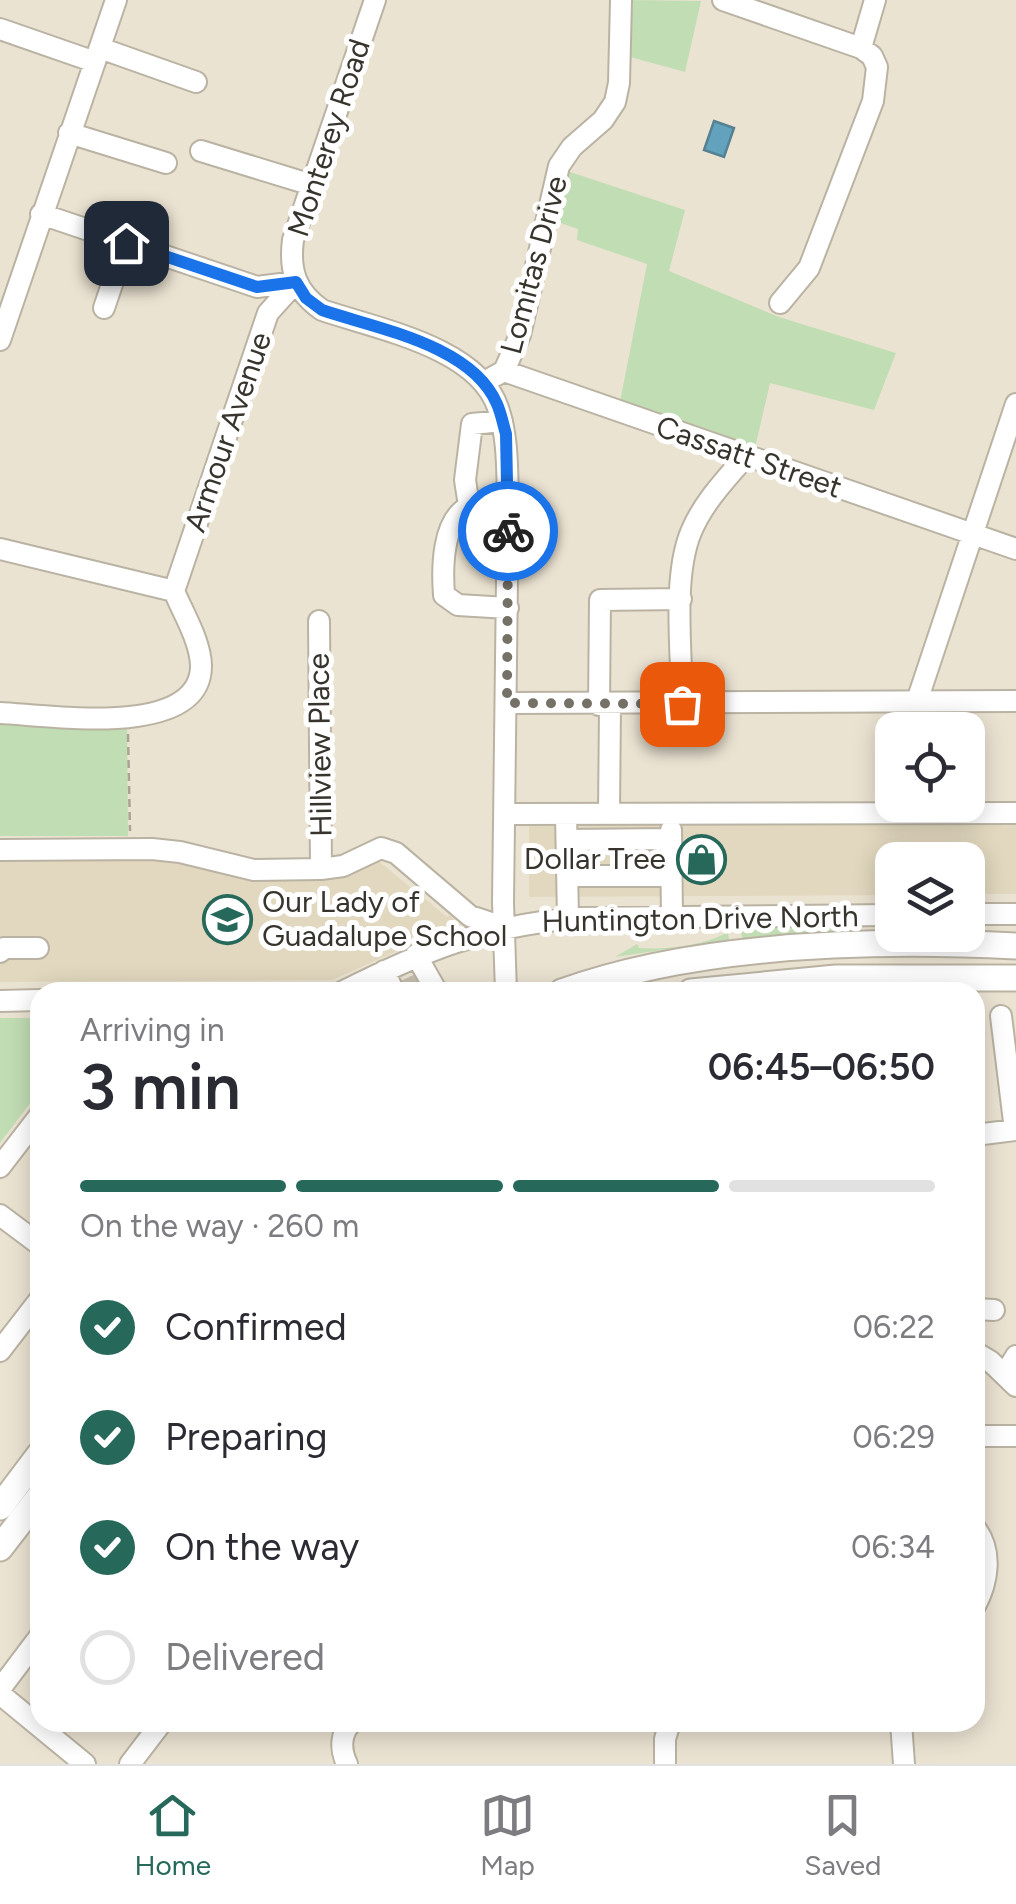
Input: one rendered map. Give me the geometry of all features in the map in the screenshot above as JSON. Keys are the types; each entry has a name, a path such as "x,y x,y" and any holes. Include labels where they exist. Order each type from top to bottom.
{"main road":[{"path":"593,982 669,963 744,953 876,944 1016,946"},
{"path":"795,982 836,978 1016,978"},
{"path":"0,1507 30,1467"},
{"path":"0,1548 30,1509"}],"street":[{"path":"0,340 116,0"},
{"name":"Monterey Road","path":"375,0 294,240 291,260 296,282 306,298 322,310 464,362 484,382 497,403 508,500 506,982"},
{"name":"Lomitas Drive","path":"504,371 520,335 560,166 572,147 602,120 615,102 622,0"},
{"path":"723,0 861,48 872,56 877,67 872,101 809,268 780,303"},
{"path":"861,48 875,0"},
{"path":"0,29 196,82"},
{"path":"69,133 166,163"},
{"path":"201,151 312,185"},
{"path":"42,214 257,287 296,282"},
{"path":"104,308 126,243"},
{"name":"Armour Avenue","path":"174,591 268,313 296,282"},
{"path":"484,382 504,371"},
{"name":"Cassatt Street","path":"504,371 1016,549"},
{"path":"917,701 1016,404"},
{"path":"469,506 465,480 472,424 502,421"},
{"path":"682,704 682,599 690,533 710,499 746,456"},
{"path":"508,500 469,506 451,523 443,580 444,596 458,605 508,608"},
{"path":"0,549 174,591 196,642 201,667 194,690 174,708 128,718 0,713"},
{"path":"609,814 600,600 682,599"},
{"name":"Hillview Place","path":"318,621 321,870"},
{"path":"507,703 1016,701"},
{"path":"506,814 1016,812"},
{"path":"566,814 568,919"},
{"path":"671,814 672,918"},
{"path":"567,840 671,839"},
{"path":"0,850 180,852 254,870 321,870 343,866 382,848 396,853 470,916 504,926"},
{"path":"568,876 672,876"},
{"name":"Huntington Drive North","path":"362,982 416,955 504,926 568,919 875,914"},
{"path":"985,914 1016,914"},
{"path":"0,952 4,948 38,948"},
{"path":"416,955 427,982"},
{"path":"384,971 391,982"},
{"path":"0,1001 30,1000"},
{"path":"985,1134 1015,1130 1001,1016"},
{"path":"0,1167 30,1128"},
{"path":"0,1215 30,1238"},
{"path":"0,1351 30,1312"},
{"path":"985,1357 1012,1372"},
{"path":"985,1436 1016,1436"},
{"path":"985,1548 985,1583"},
{"path":"30,1650 0,1692 30,1717"},
{"path":"47,1732 85,1764"},
{"path":"130,1764 154,1732"},
{"path":"345,1732 341,1744 347,1764"},
{"path":"666,1764 667,1732"},
{"path":"902,1732 904,1764"}],"path":[{"path":"128,718 130,850"}],"shaded area":[{"path":"985,818 1016,818 1016,894 985,894 985,842 875,842 875,895 529,897 529,821 985,822"},
{"name":"Our Lady of Guadalupe School","path":"158,858 246,879 337,879 377,860 458,924 332,980 0,982 0,859"}],"green space":[{"path":"625,0 701,1 685,72 623,55"},
{"path":"561,169 685,210 669,271 779,317 896,353 874,410 770,383 755,448 620,402 647,264 577,240 578,229 552,220"},
{"path":"0,719 127,723 128,836 0,836"},
{"path":"837,924 837,931 742,939 741,928"},
{"path":"728,932 729,940 615,957 637,944 639,948 684,946"},
{"path":"0,1018 30,1018 30,1103 0,1143"}],"water":[{"path":"714,121 734,128 724,157 704,150"}],"way so far":[{"path":"508,531 507,703 682,704"}],"place":[{"name":"Dollar Tree","path":"701,859"},
{"name":"Our Lady of Guadalupe School","path":"227,919"}],"route":[{"path":"126,243 257,287 296,282 306,298 322,310 464,362 484,382 497,403 506,434 508,531"}]}
